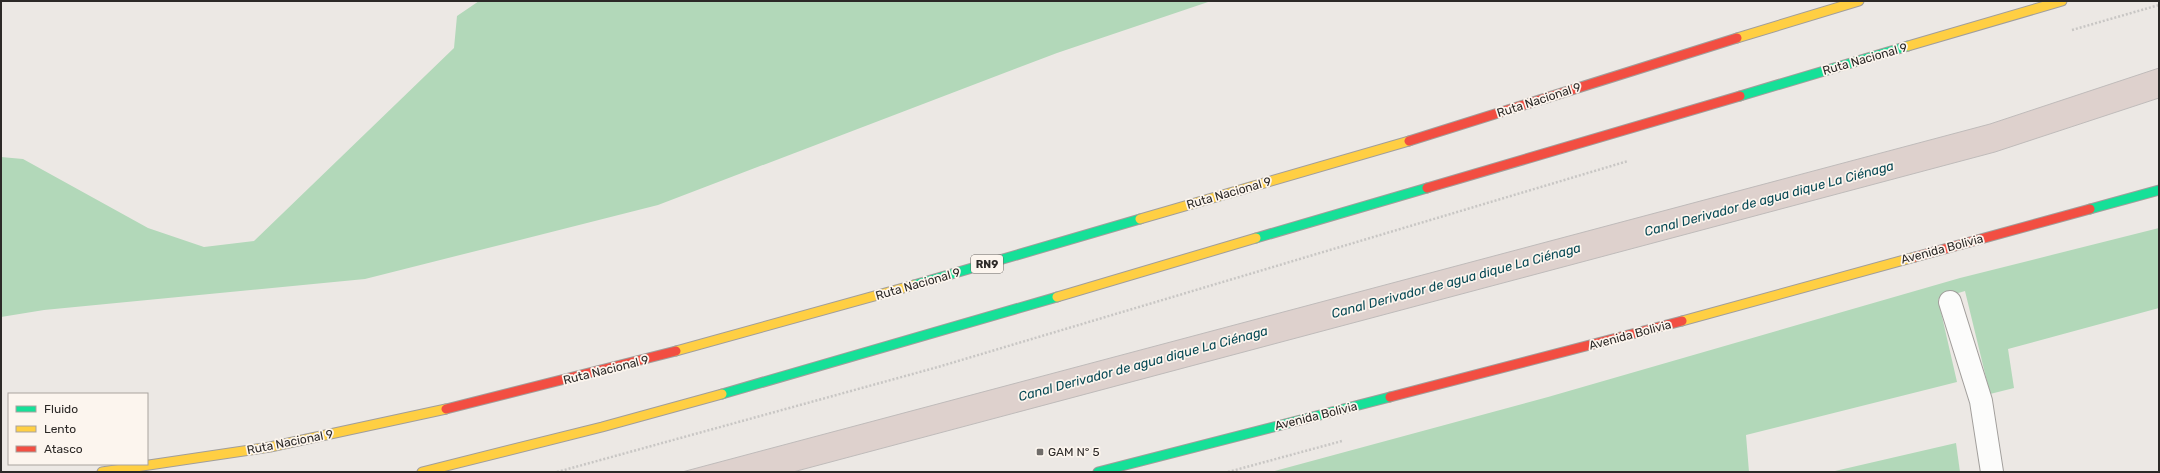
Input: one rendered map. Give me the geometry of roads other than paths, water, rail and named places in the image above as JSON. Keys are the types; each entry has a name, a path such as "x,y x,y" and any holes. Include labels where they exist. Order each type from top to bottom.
{"main road":[{"name":"Ruta Nacional 9","path":"102,472 270,447 450,408 622,366 846,305 1428,135 1725,41 1859,1"},
{"name":"Ruta Nacional 9","path":"422,472 602,427 804,371 2062,1"},
{"name":"Avenida Bolivia","path":"1098,472 1650,330 2159,190"}],"street":[{"path":"1950,302 1981,401 1992,472"}],"place":[{"name":"GAM N° 5","path":"1040,452"}],"water label":[{"name":"Canal Derivador de agua dique La Ciénaga","path":"1769,198"},
{"name":"Canal Derivador de agua dique La Ciénaga","path":"1456,280"},
{"name":"Canal Derivador de agua dique La Ciénaga","path":"1143,363"}]}
